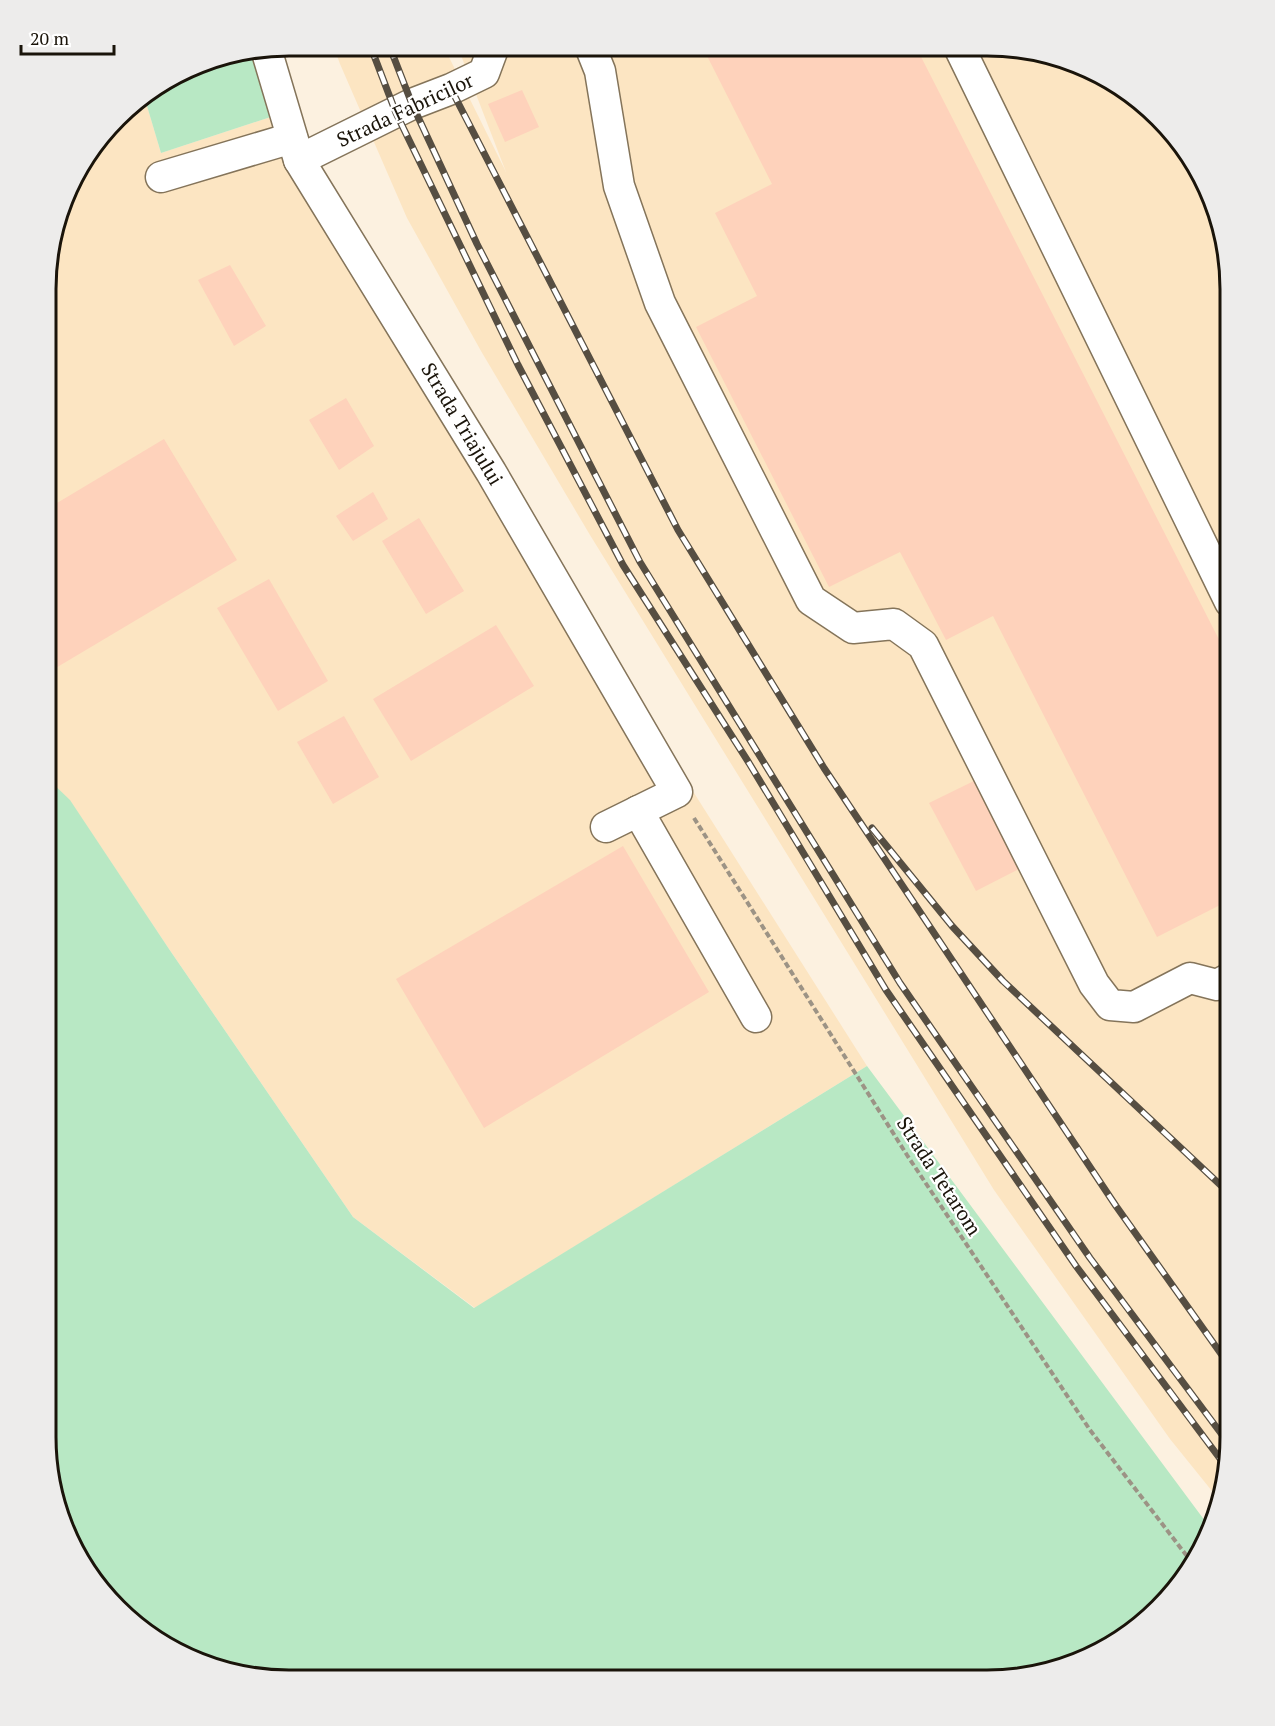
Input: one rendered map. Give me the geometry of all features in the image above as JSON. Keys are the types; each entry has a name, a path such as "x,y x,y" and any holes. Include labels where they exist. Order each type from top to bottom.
{"street":[{"name":"Strada Triajului","path":"268,56 296,149 491,472 677,792"},
{"name":"Strada Fabricilor","path":"161,177 296,149 451,89 484,73 490,56"},
{"path":"594,56 600,71 619,186 660,303 811,600 853,628 894,624 923,645 1094,984 1110,1005 1134,1007 1190,978 1217,985 1220,983"},
{"path":"962,56 1220,582"},
{"path":"606,827 677,792"},
{"path":"638,811 756,1017"}],"path":[{"name":"Strada Tetarom","path":"677,792 907,1155 1084,1421 1187,1556"}],"shaded area":[{"path":"337,56 448,56 506,172 461,56 1017,57 1047,63 1076,73 1116,95 1140,113 1162,135 1188,172 1202,199 1212,228 1218,258 1220,288 1220,1438 1213,1492 1170,1439 994,1190 590,535 481,351 407,218"},
{"path":"146,104 161,153 298,108 319,165 689,785 867,1066 475,1308 353,1217 70,801 56,787 56,273 63,228 73,199 95,159 113,135"}],"green space":[{"path":"278,56 298,108 161,153 146,104 172,87 199,73 228,63 258,57"},
{"path":"56,787 70,800 353,1217 474,1308 867,1066 1204,1520 1188,1554 1162,1591 1140,1613 1116,1631 1062,1658 1017,1669 1002,1670 273,1670 228,1663 199,1653 172,1639 135,1613 113,1591 95,1567 68,1513 57,1468 56,1453"}],"building":[{"path":"707,56 921,56 1220,641 1220,905 1157,937 993,616 946,640 900,552 829,587 696,327 757,296 715,213 772,184"},
{"path":"522,90 539,127 505,142 488,104"},
{"path":"230,265 266,326 234,346 198,280"},
{"path":"346,398 374,446 339,470 309,420"},
{"path":"164,439 237,560 56,668 56,504"},
{"path":"373,492 388,519 353,541 336,516"},
{"path":"419,518 464,591 426,614 382,541"},
{"path":"269,579 328,681 278,711 217,608"},
{"path":"496,625 534,686 411,761 373,699"},
{"path":"344,716 379,777 333,804 297,742"},
{"path":"982,777 1027,865 976,891 929,803"},
{"path":"623,846 709,992 484,1128 396,979"}],"railway":[{"path":"374,56 396,113 518,365 623,565 749,763 886,990 1076,1266 1219,1457"},
{"path":"393,56 412,104 477,244 640,562 900,983 1090,1258 1220,1432"},
{"path":"451,89 678,530 824,768 1116,1206 1220,1352"},
{"path":"872,828 952,926 1003,981 1220,1185"}]}
